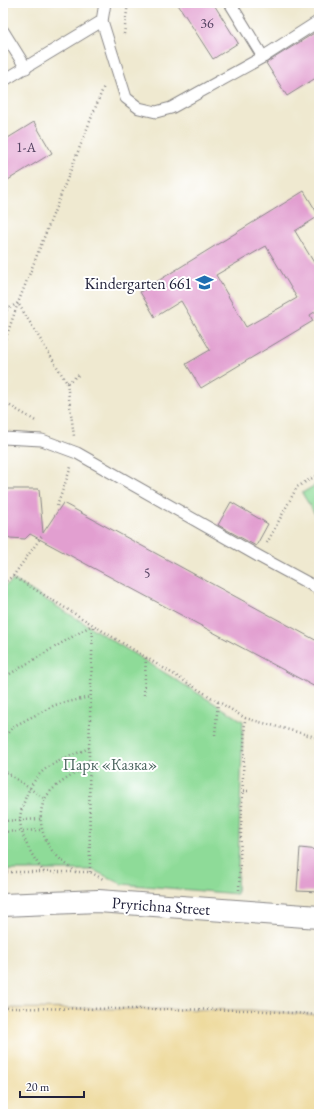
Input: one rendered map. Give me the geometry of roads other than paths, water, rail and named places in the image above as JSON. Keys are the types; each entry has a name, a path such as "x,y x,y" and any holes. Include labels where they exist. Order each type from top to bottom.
{"street":[{"name":"Pryrichna Street","path":"3,905 98,901 319,917"}],"lane":[{"path":"105,3 102,21 126,98 139,108 156,112 171,108 263,57 319,21"},
{"path":"230,3 263,57"},
{"path":"3,81 102,21"},
{"path":"3,30 26,68"},
{"path":"3,438 42,440 77,453 319,589"}],"place":[{"name":"Kindergarten 661","path":"205,283"}],"park label":[{"name":"Парк «Казка»","path":"110,764"}]}
